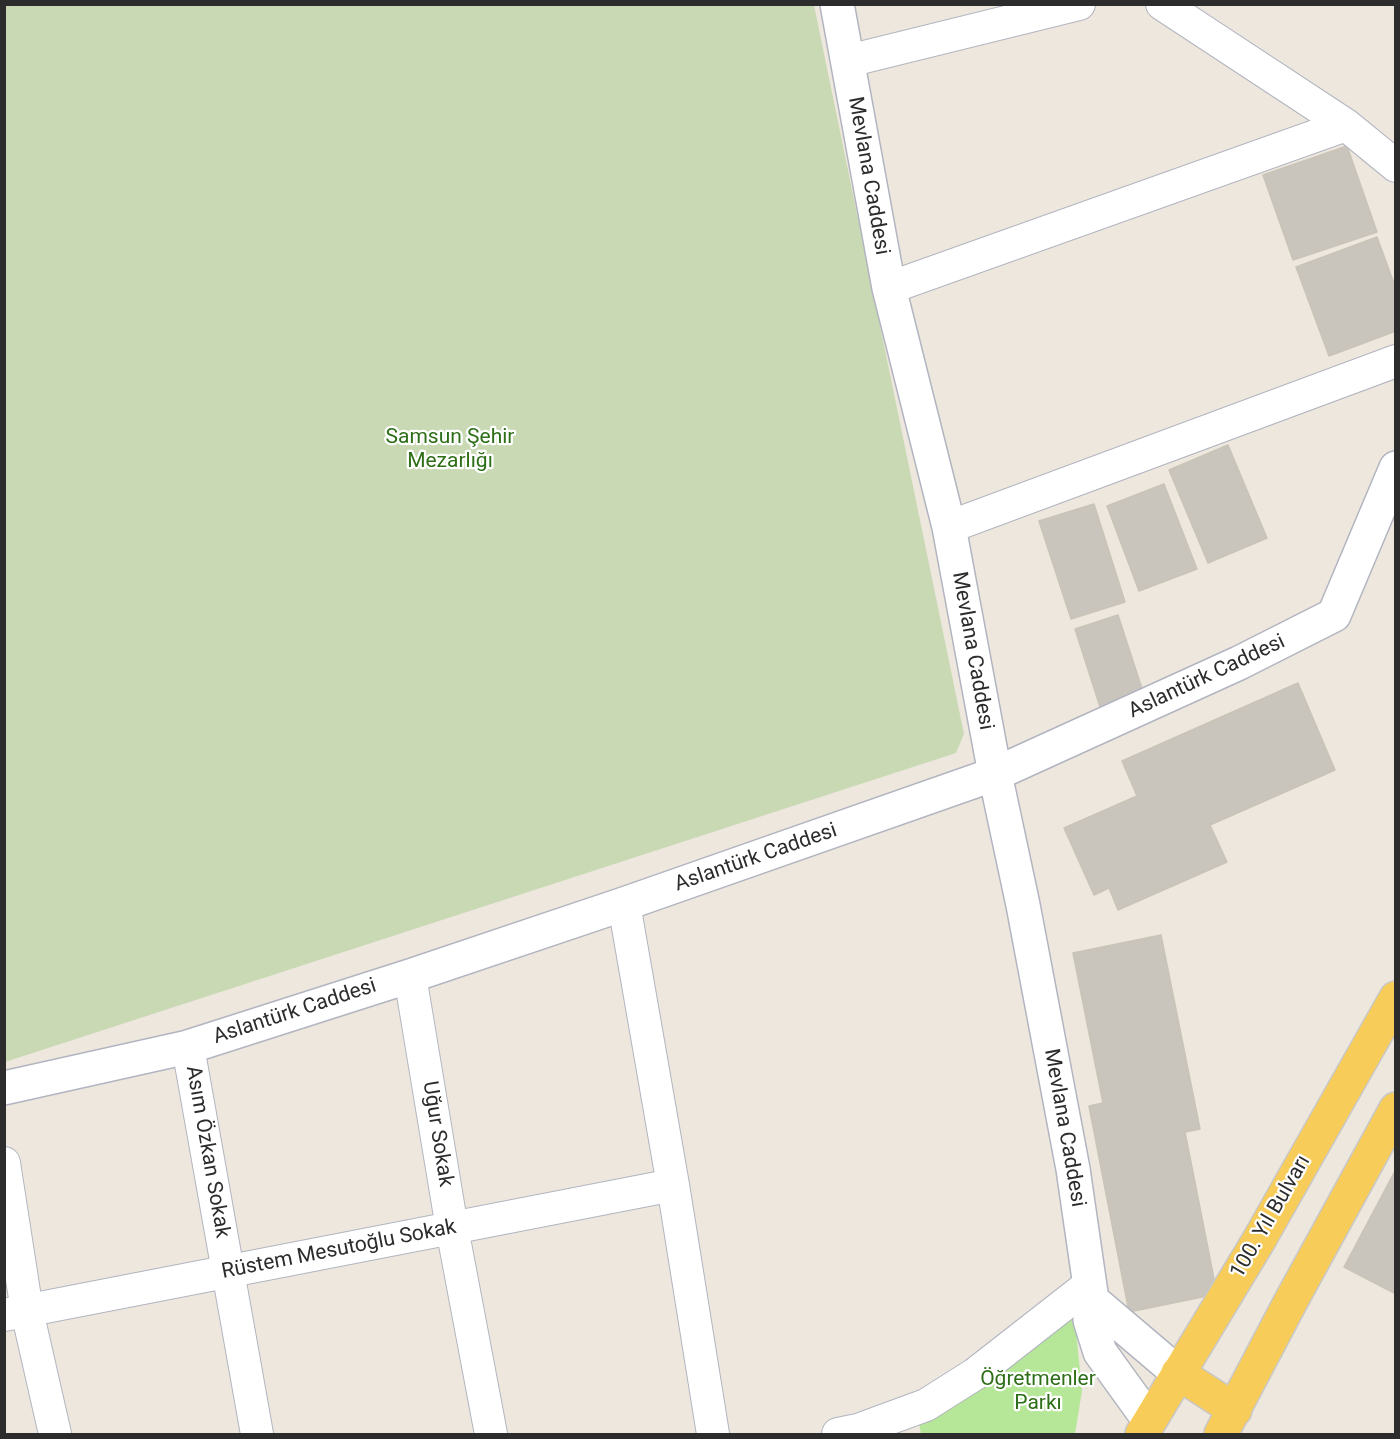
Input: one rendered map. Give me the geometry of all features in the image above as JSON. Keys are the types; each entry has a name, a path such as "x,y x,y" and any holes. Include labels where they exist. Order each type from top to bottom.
{"main road":[{"name":"100. Yıl Bulvarı","path":"1146,1427 1259,1240 1395,998"},
{"path":"1178,1372 1228,1422 1395,1109"}],"street":[{"name":"Mevlana Caddesi","path":"837,4 889,288 949,527 995,774 1023,905 1071,1158 1090,1293 1090,1320 1100,1352 1146,1427"},
{"path":"848,61 1079,4"},
{"path":"1162,4 1346,125 1395,166"},
{"path":"889,288 1346,125"},
{"path":"949,527 1395,361"},
{"name":"Aslantürk Caddesi","path":"4,1088 188,1047 624,904 995,774 1239,663 1334,615 1395,468"},
{"path":"624,904 713,1434"},
{"name":"Uğur Sokak","path":"410,976 452,1228 491,1434"},
{"name":"Asım Özkan Sokak","path":"188,1047 257,1434"},
{"path":"4,1163 16,1313 55,1434"},
{"name":"Rüstem Mesutoğlu Sokak","path":"16,1313 673,1185"},
{"path":"838,1434 858,1430 926,1405 975,1374 1090,1293 1178,1372"}],"green space":[{"name":"Samsun Şehir Mezarlığı","path":"4,5 814,5 964,734 956,753 5,1062"},
{"name":"Öğretmenler Parkı","path":"1074,1310 1082,1391 1075,1434 921,1434 918,1417"}],"building":[{"path":"1347,146 1377,232 1293,260 1263,175"},
{"path":"1377,237 1396,289 1396,331 1329,356 1296,267"},
{"path":"1228,445 1267,538 1208,563 1169,470"},
{"path":"1164,484 1197,569 1139,591 1107,506"},
{"path":"1094,504 1125,602 1071,619 1039,521"},
{"path":"1118,615 1147,704 1101,710 1075,629"},
{"path":"1298,683 1335,770 1210,825 1227,862 1118,910 1109,888 1094,895 1064,828 1137,796 1122,761"},
{"path":"1161,935 1200,1129 1185,1132 1217,1294 1129,1312 1089,1106 1103,1103 1073,953"},
{"path":"1396,1169 1396,1294 1344,1267"}]}
